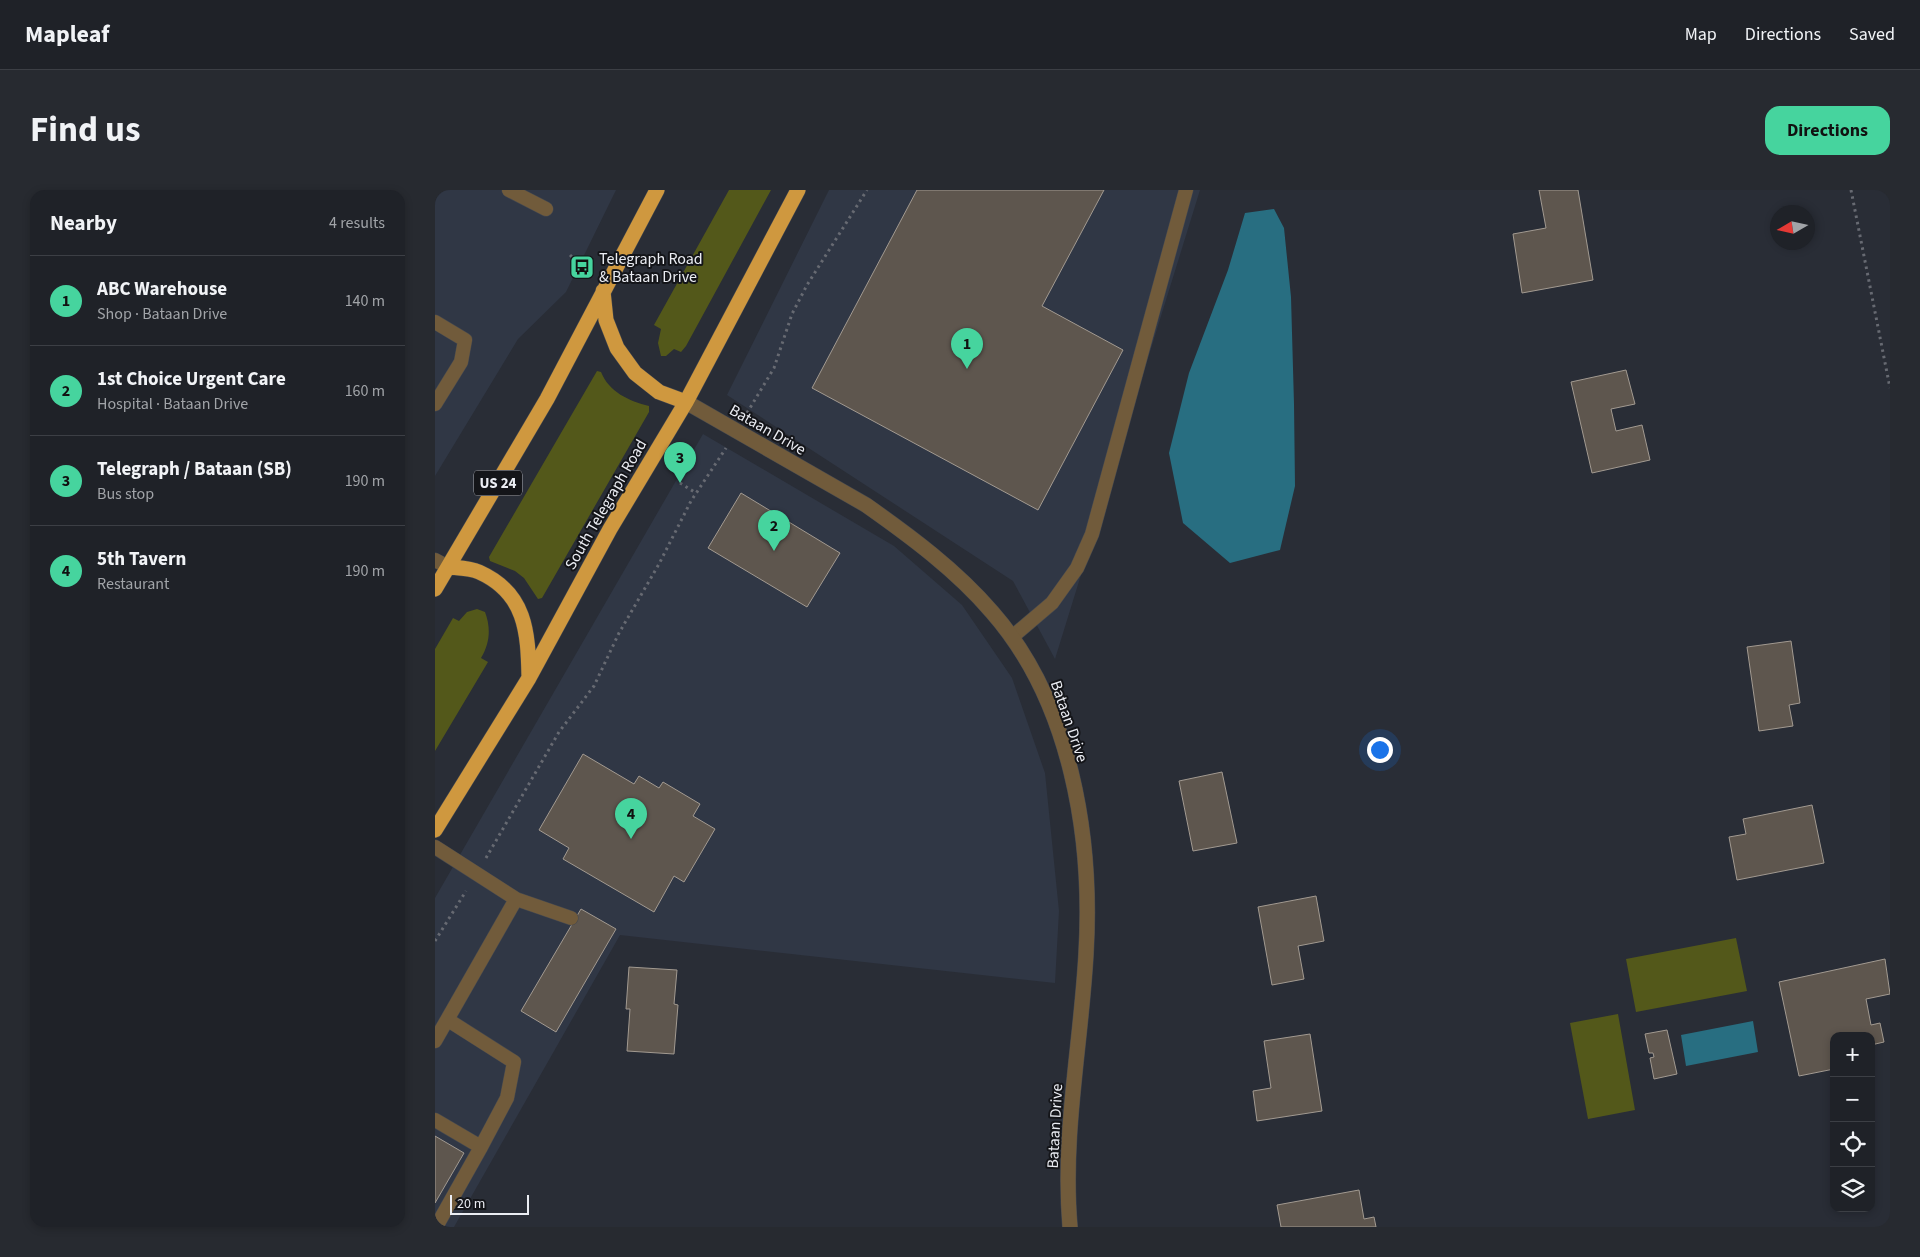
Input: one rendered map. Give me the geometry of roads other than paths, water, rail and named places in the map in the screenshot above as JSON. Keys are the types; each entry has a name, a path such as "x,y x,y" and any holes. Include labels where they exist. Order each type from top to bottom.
{"highway":[{"name":"US 24","path":"435,589 442,563 547,399 657,190"},
{"name":"South Telegraph Road","path":"435,830 529,678 614,521 686,402 798,190"},
{"path":"603,291 606,320 617,348 635,373 659,392 686,402"},
{"path":"442,563 478,571 503,586 521,610 528,638 529,678"}],"street":[{"name":"Bataan Drive","path":"686,402 866,505 887,521 971,589 1012,637 1032,670 1060,736 1082,837 1087,895 1086,953 1071,1114 1068,1191 1070,1227"}],"lane":[{"path":"509,190 546,209"},
{"path":"1012,637 1052,603 1077,568 1092,534 1186,190"},
{"path":"435,322 465,340 461,362 435,404"},
{"path":"435,847 516,899 571,918"},
{"path":"435,1041 516,899"},
{"path":"436,1227 507,1098 514,1062 448,1020"},
{"path":"435,1120 481,1147"}],"water":[{"path":"1274,209 1284,228 1291,297 1295,486 1280,550 1230,563 1183,523 1169,453 1189,373 1228,270 1245,213"},
{"path":"1753,1021 1758,1052 1686,1066 1681,1035"}],"place":[{"name":"Telegraph Road & Bataan Drive","path":"582,267"},
{"name":"ABC Warehouse","path":"967,369"},
{"name":"Telegraph / Bataan (SB)","path":"680,483"},
{"name":"1st Choice Urgent Care","path":"774,551"},
{"name":"5th Tavern","path":"631,839"}]}
